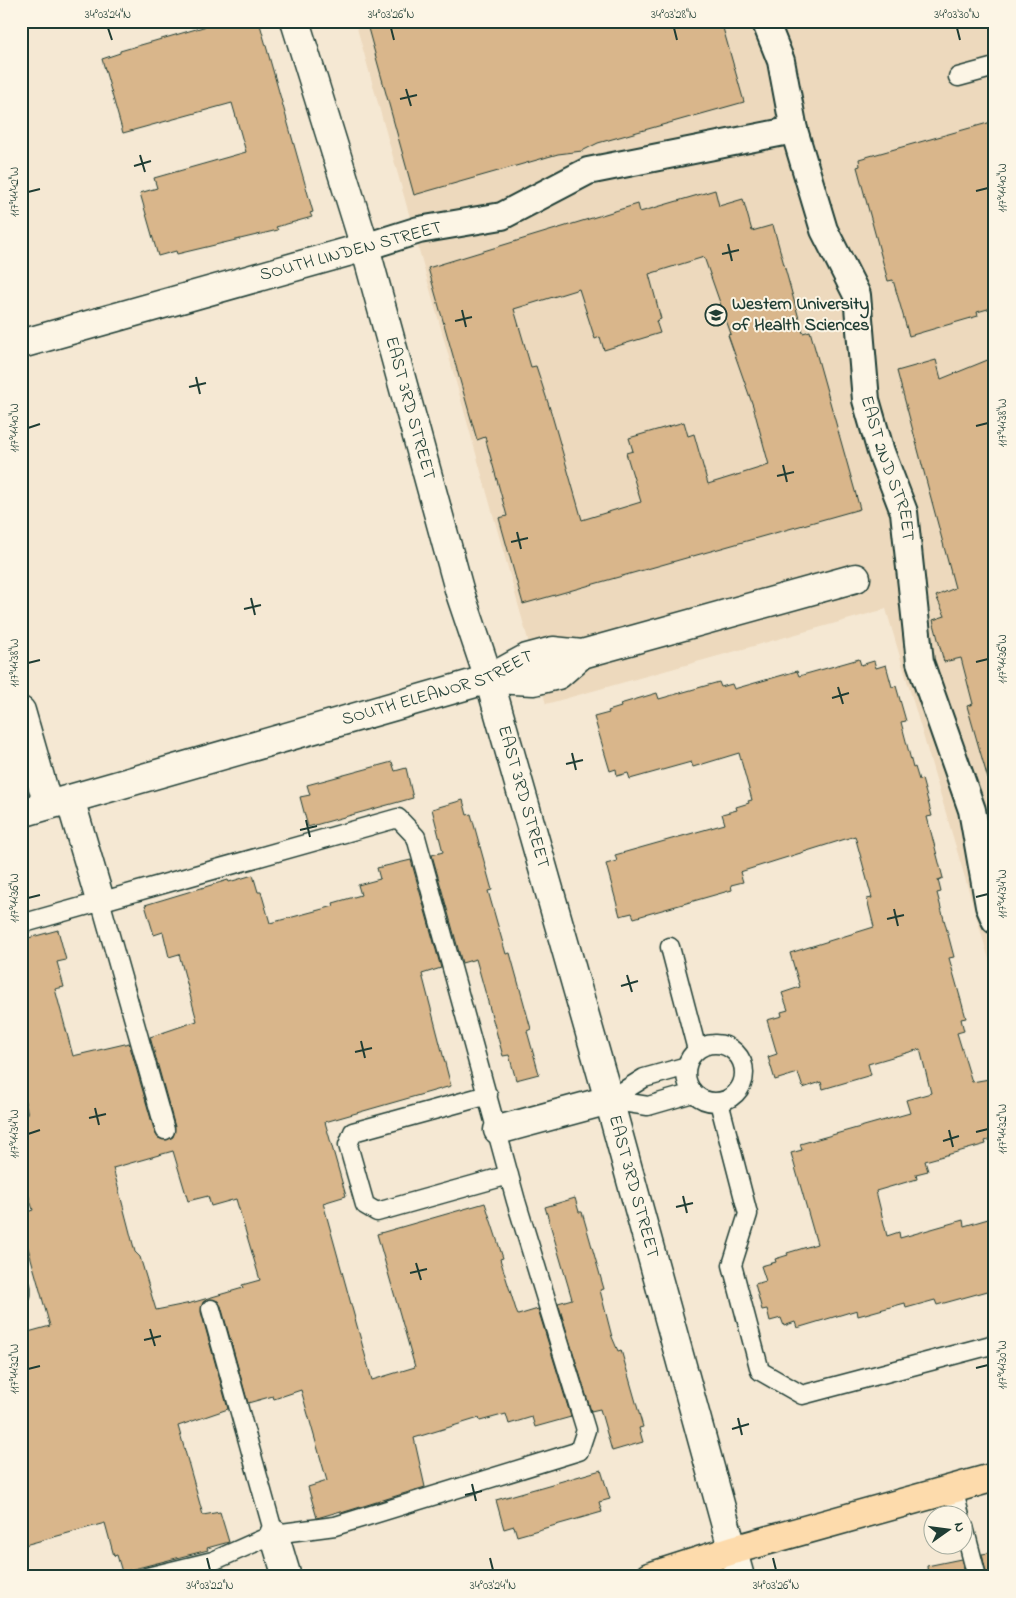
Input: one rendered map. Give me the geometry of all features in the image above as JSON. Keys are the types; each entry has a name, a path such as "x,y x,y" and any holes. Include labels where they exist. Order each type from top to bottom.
{"main road":[{"path":"649,1577 733,1550 995,1477"}],"street":[{"name":"EAST 3RD STREET","path":"295,21 365,247 460,593 489,679 740,1577"},
{"name":"EAST 2ND STREET","path":"765,21 781,61 794,130 824,230 857,294 866,400 881,452 904,512 920,662 972,810 989,906 995,920"},
{"name":"SOUTH LINDEN STREET","path":"21,344 419,230 502,216 588,171 794,130"},
{"name":"SOUTH ELEANOR STREET","path":"21,813 489,679 534,681 558,675 582,654 856,578"},
{"path":"21,711 100,900"},
{"path":"498,1130 608,1100"},
{"path":"274,1534 287,1577"}],"lane":[{"path":"958,78 995,67"},
{"path":"21,924 100,900 398,818 416,837 509,1175 586,1430 579,1451 335,1526 274,1534 213,1561 147,1577"},
{"path":"100,900 165,1130"},
{"path":"670,947 697,1050"},
{"path":"706,1045 725,1046 734,1050 744,1067 742,1086 728,1100 719,1102 701,1099 693,1093 688,1085 687,1066 697,1050 706,1045"},
{"path":"608,1100 644,1078 687,1066"},
{"path":"608,1100 648,1106 693,1093"},
{"path":"488,1094 354,1132 348,1145 365,1205 377,1212 509,1175"},
{"path":"719,1102 748,1214 732,1265 760,1371 802,1395 995,1344"},
{"path":"21,1287 21,1295"},
{"path":"211,1309 274,1534"},
{"path":"953,1488 958,1506"},
{"path":"972,1556 977,1577"}],"shaded area":[{"name":"Western University of Health Sciences","path":"355,21 995,21 995,980 886,609 546,704"}],"building":[{"path":"209,21 259,21 313,212 310,213 312,217 276,227 278,230 177,254 176,251 158,256 140,193 157,188 154,178 246,152 232,103 123,133 102,59 120,53 120,51 210,25"},
{"path":"366,21 721,21 744,102 598,143 582,151 558,154 414,195"},
{"path":"995,121 995,307 977,312 978,316 909,336 893,280 888,281 857,167 860,166 859,159"},
{"path":"715,190 719,206 743,199 752,231 773,225 803,333 810,331 860,509 523,604 499,518 507,516 485,437 477,440 428,268 638,204 640,212","holes":["704,257 731,334 728,335 753,406 769,465 708,484 694,434 688,436 684,422 629,438 633,451 626,453 641,502 582,520 551,412 536,366 531,367 514,309 579,289 595,339 600,337 604,350 660,333 656,321 661,319 649,274"]},
{"path":"995,357 995,778 988,779 967,706 973,704 961,658 944,662 933,620 945,616 936,596 955,588 897,371 936,360 941,379"},
{"path":"859,659 861,665 874,661 876,668 886,665 892,687 896,686 906,721 901,722 913,768 915,767 919,780 922,779 932,816 927,817 943,878 938,880 941,892 937,893 954,957 949,958 966,1018 961,1019 964,1031 957,1033 972,1082 995,1078 995,1138 985,1141 986,1144 925,1161 928,1171 916,1174 917,1179 876,1191 887,1236 899,1232 900,1238 963,1220 964,1226 995,1217 995,1289 937,1305 935,1300 906,1308 905,1303 858,1316 857,1310 797,1328 795,1322 784,1326 781,1318 770,1321 767,1309 762,1310 755,1284 766,1281 761,1266 776,1262 775,1259 788,1255 787,1253 817,1244 791,1153 802,1150 800,1144 910,1113 906,1100 931,1093 920,1049 868,1064 871,1075 823,1089 821,1082 803,1088 798,1073 775,1080 768,1057 777,1054 767,1020 782,1016 781,1012 788,1010 782,993 800,987 790,953 874,927 867,899 872,898 855,836 740,872 743,882 731,885 732,890 634,918 632,913 620,916 606,864 617,861 615,855 725,824 722,814 737,810 736,807 749,803 748,801 752,800 739,753 693,767 691,762 630,779 628,773 617,776 616,769 610,771 594,717 621,707 620,704 657,693 659,699 719,682 721,687 732,684 734,689 797,671 799,676"},
{"path":"392,762 395,771 406,768 413,798 308,827 300,797 310,795 307,785"},
{"path":"463,800 467,815 471,814 492,890 488,891 506,954 510,953 531,1029 527,1031 539,1074 516,1080 509,1055 503,1056 476,959 462,963 432,855 443,852 432,809"},
{"path":"411,860 441,968 422,974 451,1086 325,1122 346,1196 323,1203 372,1380 415,1367 377,1234 485,1203 503,1258 500,1259 517,1313 518,1315 538,1309 571,1417 535,1427 532,1417 509,1424 506,1414 480,1421 479,1418 414,1438 425,1487 341,1513 341,1511 317,1518 308,1487 327,1481 301,1390 274,1399 273,1396 248,1403 221,1306 218,1301 209,1299 203,1302 201,1312 228,1409 178,1426 203,1515 220,1512 229,1542 207,1548 208,1550 122,1572 117,1555 114,1556 105,1523 21,1546 21,1334 50,1326 21,1223 21,1214 33,1210 21,1170 21,1116 28,1114 21,1085 21,940 58,930 66,960 57,962 64,987 55,989 73,1056 129,1043 155,1133 158,1138 167,1140 173,1137 175,1127 150,1037 197,1021 179,954 169,957 163,932 154,935 145,905 228,880 229,882 253,875 258,892 261,892 270,923 334,906 333,903 361,895 358,885 380,879 377,868","holes":["173,1151 188,1201 208,1196 211,1206 236,1199 260,1280 242,1285 243,1288 191,1303 156,1310 140,1257 135,1252 113,1168"]},
{"path":"575,1198 579,1212 582,1212 604,1289 600,1290 612,1337 618,1351 621,1350 643,1427 639,1428 643,1442 612,1451 600,1409 591,1411 558,1303 572,1299 545,1207"},
{"path":"601,1470 610,1499 599,1502 602,1512 517,1536 514,1526 504,1529 496,1500"},
{"path":"995,1552 995,1577 987,1577 982,1554"},
{"path":"961,1559 966,1577 928,1577 927,1566"}],"place":[{"name":"Western University of Health Sciences","path":"716,315"}]}
